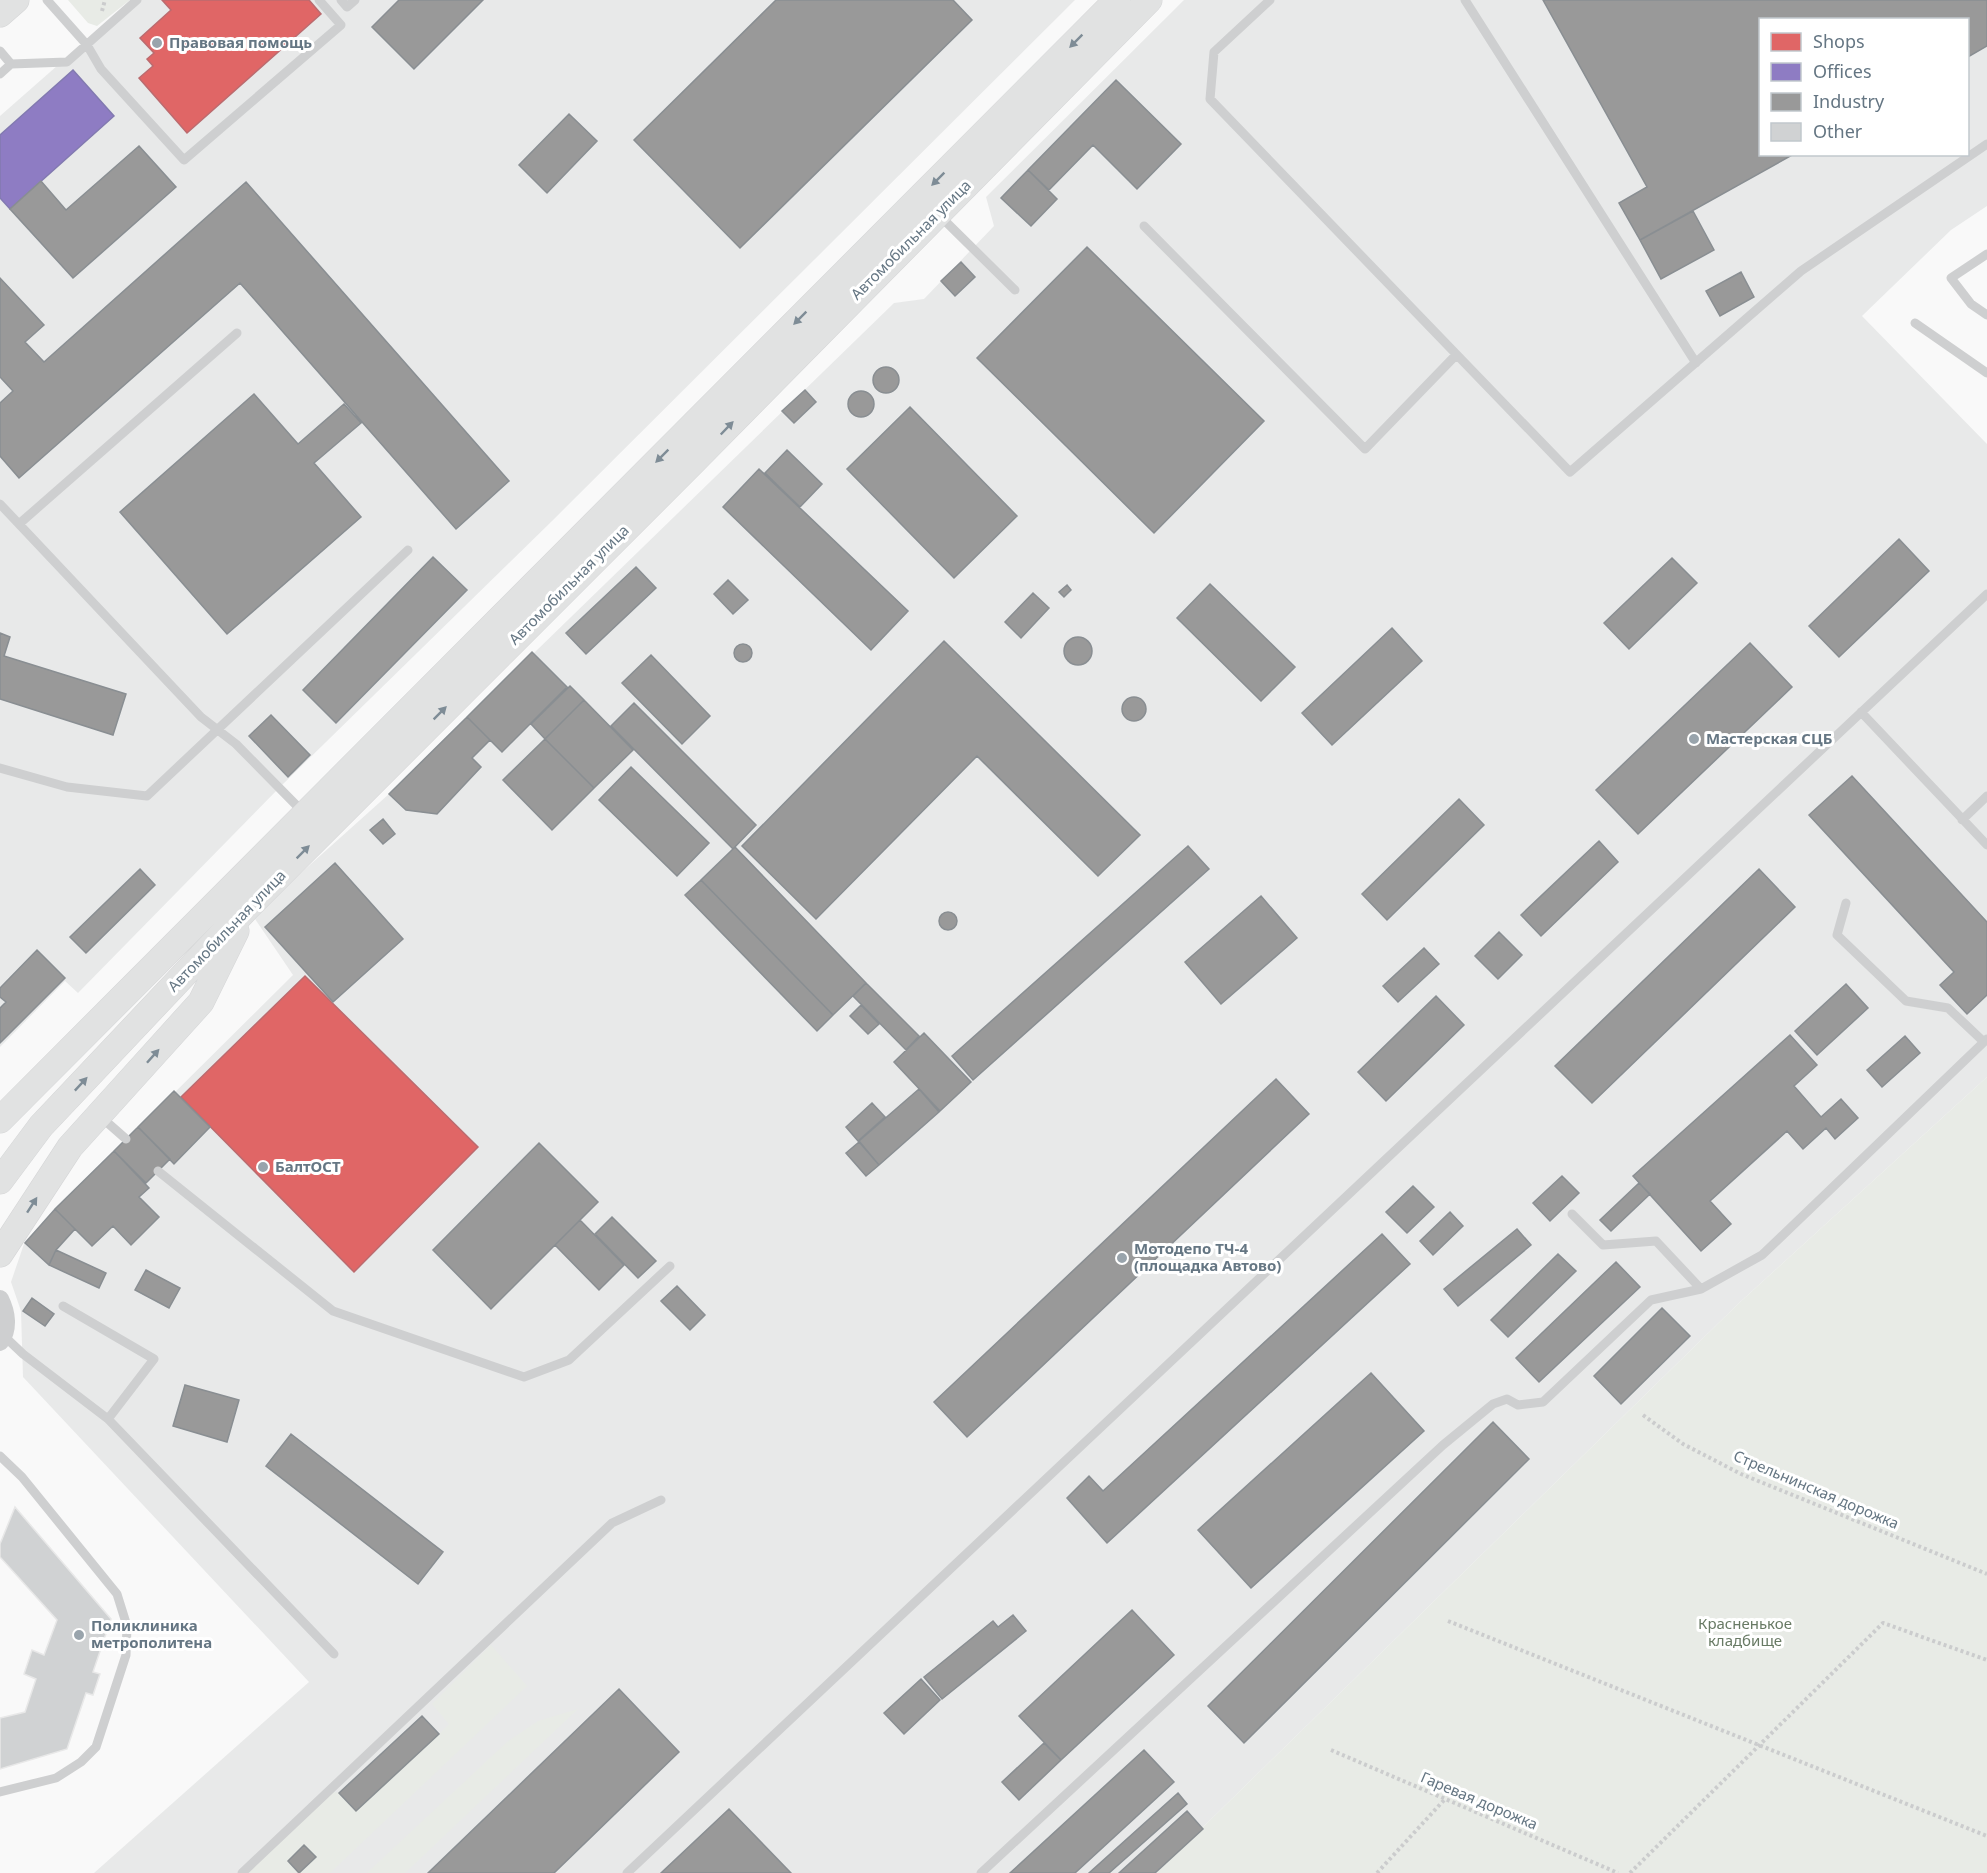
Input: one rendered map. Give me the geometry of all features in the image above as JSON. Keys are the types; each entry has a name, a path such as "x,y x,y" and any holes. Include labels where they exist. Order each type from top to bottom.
{"main road":[{"path":"0,14 16,0"},
{"name":"Автомобильная улица","path":"0,1120 1117,0"},
{"name":"Автомобильная улица","path":"0,1181 40,1126 247,908 695,460 1149,0"},
{"path":"0,1254 70,1147 201,1002 247,908"}],"street":[{"path":"0,1299 6,1319 2,1339"}],"lane":[{"path":"47,0 87,45 101,69 184,160 340,25 319,0"},
{"path":"0,74 11,64 67,62 137,0"},
{"path":"344,4 356,0"},
{"path":"1270,0 1214,52 1210,99 1570,472 1801,271 1987,144"},
{"path":"1465,0 1696,363"},
{"path":"0,51 11,64"},
{"path":"937,213 1015,290"},
{"path":"1144,226 1365,449 1456,354"},
{"path":"1987,254 1951,278 1971,304 1987,315"},
{"path":"1915,323 1987,373"},
{"path":"20,524 237,333"},
{"path":"0,504 201,717 236,744 304,813"},
{"path":"0,768 67,787 147,796 408,550"},
{"path":"627,1873 1987,594"},
{"path":"1861,712 1987,845"},
{"path":"1962,820 1987,796"},
{"path":"981,1873 1443,1445 1493,1404 1507,1399 1518,1405 1543,1402 1651,1300 1701,1289 1762,1255 1985,1041 1948,1008 1906,1001 1837,935 1846,903"},
{"path":"99,1115 126,1139"},
{"path":"158,1171 333,1311 524,1377 569,1360 670,1266"},
{"path":"1572,1214 1603,1245 1656,1241 1701,1289"},
{"path":"63,1306 154,1359 108,1419"},
{"path":"2,1339 108,1419 334,1654"},
{"path":"0,1456 22,1477 117,1594 127,1626 126,1655 96,1747 81,1762 56,1778 0,1792"},
{"path":"242,1873 612,1523 661,1500"}],"path":[{"name":"Стрельнинская дорожка","path":"1643,1415 1683,1444 1741,1474 1987,1574"},
{"path":"1448,1621 1987,1836"},
{"path":"1630,1873 1883,1623 1987,1660"},
{"name":"Гаревая дорожка","path":"1330,1750 1618,1873"},
{"path":"1377,1873 1445,1799"}],"shaded area":[{"path":"132,0 1075,0 550,523 280,787 78,993 65,981 0,1047 0,116"},
{"path":"1184,0 1987,0 1987,206 1951,230 1862,316 1987,444 1987,1077 1739,1303 1156,1873 94,1873 309,1682 23,1377 21,1311 11,1282 25,1241 293,975 253,916 389,794 894,303 924,299 994,226 986,197"}],"green space":[{"path":"68,0 130,0 97,26 88,23"},
{"name":"Красненькое кладбище","path":"1987,1077 1987,1873 1156,1873 1739,1303"},
{"path":"491,1645 527,1686 330,1873 248,1873 333,1792 339,1793 356,1811 439,1734 449,1724 432,1704"},
{"path":"578,1709 405,1873 367,1873 507,1742 538,1721"}],"building: Shops":[{"path":"162,0 309,0 321,14 187,133 139,78 153,66 147,59 154,53 140,38 171,10"},
{"path":"305,976 478,1147 354,1272 181,1097"}],"building: Offices":[{"path":"73,70 114,116 10,209 0,198 0,135"}],"building: Industry":[{"path":"399,0 483,0 414,69 372,27"},
{"path":"776,0 953,0 972,20 740,248 634,140"},
{"path":"1543,0 1987,0 1987,46 1969,56 1969,18 1759,18 1759,156 1790,156 1640,240 1619,203 1647,187"},
{"path":"1116,80 1181,144 1137,189 1093,145 1049,190 1028,170"},
{"path":"569,114 597,141 547,193 519,165"},
{"path":"139,146 176,187 73,278 10,209 41,181 66,210"},
{"path":"1028,170 1057,199 1031,226 1001,198"},
{"path":"246,182 509,481 456,529 240,283 19,478 0,456 0,403 13,391 0,377 0,278 44,325 25,342 44,362"},
{"path":"1693,211 1714,250 1661,279 1640,240"},
{"path":"1087,247 1264,421 1154,533 977,358"},
{"path":"961,262 975,277 955,296 941,281"},
{"path":"1741,272 1754,297 1720,316 1706,291"},
{"path":"886,367 895,371 899,380 895,389 886,393 877,389 873,380 877,371"},
{"path":"805,390 816,402 794,423 782,411"},
{"path":"861,391 870,395 874,404 870,413 861,417 852,413 848,404 852,395"},
{"path":"254,394 298,444 344,404 361,423 314,463 361,517 227,634 120,512"},
{"path":"910,407 1017,516 954,578 847,469"},
{"path":"787,450 822,484 800,507 765,473"},
{"path":"759,469 908,611 871,650 723,507"},
{"path":"1899,539 1929,571 1839,657 1809,626"},
{"path":"433,557 467,590 336,723 303,690"},
{"path":"1672,558 1697,583 1629,649 1604,623"},
{"path":"636,567 656,588 586,654 566,633"},
{"path":"728,580 748,600 733,614 714,594"},
{"path":"1210,584 1295,667 1261,701 1177,618"},
{"path":"1067,585 1071,590 1064,597 1059,592"},
{"path":"1033,593 1049,608 1021,638 1005,622"},
{"path":"1392,628 1422,661 1332,745 1302,713"},
{"path":"0,633 10,637 4,656 126,694 113,735 0,699"},
{"path":"1078,637 1088,641 1092,651 1088,661 1078,665 1068,661 1064,651 1068,641"},
{"path":"944,641 1140,835 1098,876 977,756 816,919 742,846"},
{"name":"Мастерская СЦБ","path":"1750,643 1792,687 1638,834 1596,790"},
{"path":"743,644 751,649 752,653 747,661 743,662 735,657 734,653 739,645"},
{"path":"532,652 567,687 502,752 467,717"},
{"path":"651,655 710,716 682,744 622,683"},
{"path":"570,686 584,700 545,739 531,724"},
{"path":"1134,697 1143,700 1146,709 1143,718 1134,721 1125,718 1122,709 1125,700"},
{"path":"584,700 633,750 594,788 545,739"},
{"path":"634,703 756,825 733,849 611,726"},
{"path":"271,715 310,755 288,777 249,736"},
{"path":"467,717 490,740 472,758 481,767 437,814 406,810 389,794"},
{"path":"545,739 594,788 552,830 503,780"},
{"path":"631,767 709,843 677,876 599,800"},
{"path":"1852,776 1987,922 1987,995 1967,1014 1940,985 1954,972 1809,815"},
{"path":"1459,799 1484,825 1387,920 1362,894"},
{"path":"383,819 395,834 383,844 370,830"},
{"path":"1599,841 1618,862 1541,936 1521,915"},
{"path":"1188,846 1209,869 973,1080 952,1056"},
{"path":"735,847 866,983 833,1015 701,880"},
{"path":"335,863 403,939 333,1002 265,927"},
{"path":"140,869 155,885 86,953 70,937"},
{"path":"1759,869 1795,907 1592,1103 1555,1066"},
{"path":"701,880 833,1015 817,1031 685,895"},
{"path":"1261,896 1297,938 1221,1004 1185,962"},
{"path":"948,912 954,915 957,921 954,927 948,930 942,927 939,921 942,915"},
{"path":"1499,932 1522,955 1498,979 1475,956"},
{"path":"1424,948 1439,964 1398,1002 1383,986"},
{"path":"37,950 65,978 0,1043 0,1008 6,1002 0,997 0,988"},
{"path":"866,983 919,1036 906,1050 853,996"},
{"path":"1846,984 1868,1008 1817,1055 1795,1031"},
{"path":"1436,996 1464,1025 1386,1101 1358,1072"},
{"path":"861,1005 879,1024 868,1034 850,1016"},
{"path":"924,1033 971,1082 940,1111 894,1062"},
{"path":"1790,1035 1817,1065 1794,1086 1821,1117 1841,1099 1858,1118 1835,1139 1826,1128 1803,1149 1787,1131 1710,1201 1731,1224 1701,1251 1633,1176"},
{"path":"1905,1036 1920,1053 1882,1087 1867,1070"},
{"name":"Мотодепо ТЧ-4 (площадка Автово)","path":"1276,1079 1309,1114 967,1437 934,1402"},
{"path":"919,1089 939,1112 879,1165 859,1141"},
{"path":"174,1091 210,1127 174,1164 138,1127"},
{"path":"872,1103 885,1117 858,1141 846,1127"},
{"path":"138,1127 170,1159 146,1183 114,1151"},
{"path":"859,1142 879,1165 866,1176 846,1153"},
{"path":"539,1143 598,1202 491,1309 433,1250"},
{"path":"114,1151 149,1188 139,1197 159,1217 131,1245 113,1226 92,1246 55,1209"},
{"path":"1562,1176 1579,1193 1550,1221 1533,1203"},
{"path":"1639,1183 1650,1194 1611,1231 1600,1220"},
{"path":"1413,1186 1434,1207 1407,1233 1386,1212"},
{"path":"55,1209 75,1229 56,1250 49,1265 25,1243"},
{"path":"1450,1212 1463,1226 1433,1255 1420,1241"},
{"path":"612,1217 656,1261 638,1278 595,1234"},
{"path":"580,1220 624,1265 599,1290 555,1245"},
{"path":"1517,1229 1531,1245 1458,1306 1444,1289"},
{"path":"1382,1234 1410,1264 1107,1543 1067,1498 1089,1476 1103,1491"},
{"path":"56,1250 106,1273 99,1288 49,1265"},
{"path":"1558,1254 1576,1271 1508,1337 1491,1320"},
{"path":"1616,1262 1640,1287 1539,1382 1516,1358"},
{"path":"146,1270 180,1288 169,1308 135,1290"},
{"path":"677,1286 705,1315 690,1330 661,1301"},
{"path":"32,1298 54,1314 45,1326 23,1311"},
{"path":"1662,1308 1690,1336 1621,1404 1594,1376"},
{"path":"1371,1373 1424,1431 1251,1588 1198,1530"},
{"path":"185,1385 239,1400 227,1442 173,1426"},
{"path":"1493,1422 1529,1459 1244,1743 1208,1706"},
{"path":"291,1434 443,1552 418,1584 266,1466"},
{"path":"1132,1610 1174,1655 1061,1760 1019,1716"},
{"path":"1013,1615 1026,1631 942,1699 924,1677 993,1621 998,1627"},
{"path":"921,1679 940,1700 904,1734 884,1713"},
{"path":"619,1689 679,1752 554,1873 428,1873"},
{"path":"422,1716 439,1734 356,1811 339,1793"},
{"path":"1044,1743 1061,1760 1019,1800 1002,1782"},
{"path":"1144,1750 1174,1782 1075,1873 1010,1873"},
{"path":"1178,1793 1187,1804 1109,1873 1089,1873"},
{"path":"729,1809 791,1873 661,1873"},
{"path":"1187,1811 1203,1829 1155,1873 1119,1873"},
{"path":"304,1845 316,1857 299,1873 288,1861"}],"building: Other":[{"name":"Поликлиника метрополитена","path":"15,1507 111,1619 93,1672 100,1674 93,1695 86,1693 67,1749 0,1769 0,1718 25,1712 36,1679 24,1674 32,1650 44,1655 57,1620 0,1557 0,1544"}],"place":[{"name":"Правовая помощь","path":"157,43"},
{"name":"Мастерская СЦБ","path":"1694,739"},
{"name":"БалтОСТ","path":"263,1167"},
{"name":"Мотодепо ТЧ-4 (площадка Автово)","path":"1122,1258"},
{"name":"Поликлиника метрополитена","path":"79,1635"}]}
